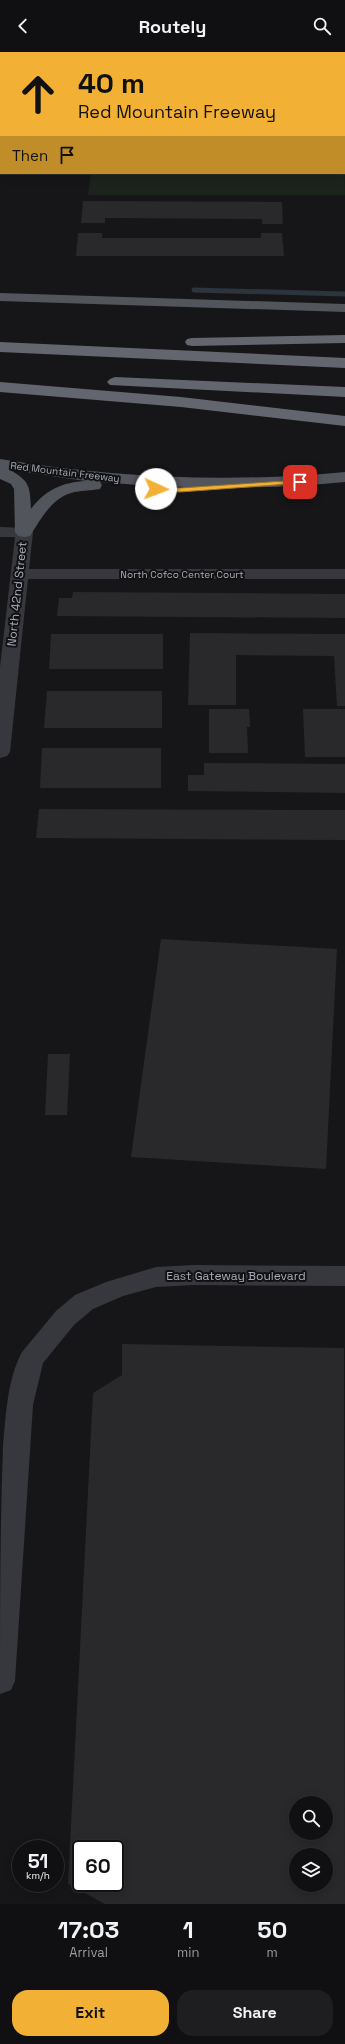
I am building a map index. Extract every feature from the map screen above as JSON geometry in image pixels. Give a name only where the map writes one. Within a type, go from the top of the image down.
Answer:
[{"type":"highway","points":[[0,337],[169,342],[345,339]]},
{"type":"highway","points":[[0,347],[345,363]]},
{"type":"highway","points":[[0,377],[345,392]]},
{"type":"highway","points":[[0,387],[181,402],[345,421]]},
{"type":"main road","points":[[0,297],[345,308]]},
{"type":"main road","name":"Red Mountain Freeway","points":[[0,464],[50,472],[116,478],[266,484],[345,477]]},
{"type":"main road","points":[[0,472],[17,482],[22,489],[24,532]]},
{"type":"main road","points":[[24,532],[46,499],[57,492],[75,487],[93,485],[180,490],[266,484]]},
{"type":"street","points":[[0,532],[24,532]]},
{"type":"street","name":"North 42nd Street","points":[[0,752],[5,663],[20,574],[24,532]]},
{"type":"street","name":"North Cofco Center Court","points":[[20,574],[345,574]]},
{"type":"street","name":"East Gateway Boulevard","points":[[0,1681],[20,1405],[31,1359],[65,1318],[84,1302],[115,1289],[156,1277],[193,1275],[345,1276]]},
{"type":"shaded area","points":[[91,174],[345,174],[345,195],[88,195]]},
{"type":"building","points":[[83,201],[282,202],[283,224],[262,224],[262,219],[105,218],[105,223],[81,223]]},
{"type":"building","points":[[78,233],[102,233],[102,238],[261,238],[261,233],[282,233],[284,256],[76,256]]},
{"type":"building","points":[[73,592],[345,594],[345,618],[57,616],[59,598],[72,598]]},
{"type":"building","points":[[190,633],[345,634],[345,706],[337,706],[334,656],[236,655],[236,705],[188,705]]},
{"type":"building","points":[[51,634],[163,634],[163,669],[49,669]]},
{"type":"building","points":[[47,691],[162,691],[162,728],[44,728]]},
{"type":"building","points":[[209,709],[249,709],[250,727],[247,727],[248,753],[209,753]]},
{"type":"building","points":[[303,709],[345,709],[345,757],[305,757]]},
{"type":"building","points":[[42,748],[161,748],[161,788],[40,788]]},
{"type":"building","points":[[204,763],[345,764],[345,793],[188,791],[188,775],[204,775]]},
{"type":"building","points":[[39,809],[345,810],[345,840],[36,838]]},
{"type":"building","points":[[161,939],[337,949],[326,1169],[131,1157]]},
{"type":"building","points":[[48,1054],[70,1054],[67,1115],[45,1115]]},
{"type":"building","points":[[122,1344],[344,1348],[345,1904],[105,1904],[83,1892],[124,1892],[124,1840],[72,1840],[72,1886],[68,1884],[93,1393],[122,1375]]},
{"type":"waterway","points":[[194,290],[345,294]]},
{"type":"route","points":[[156,489],[180,490],[300,482]]}]
